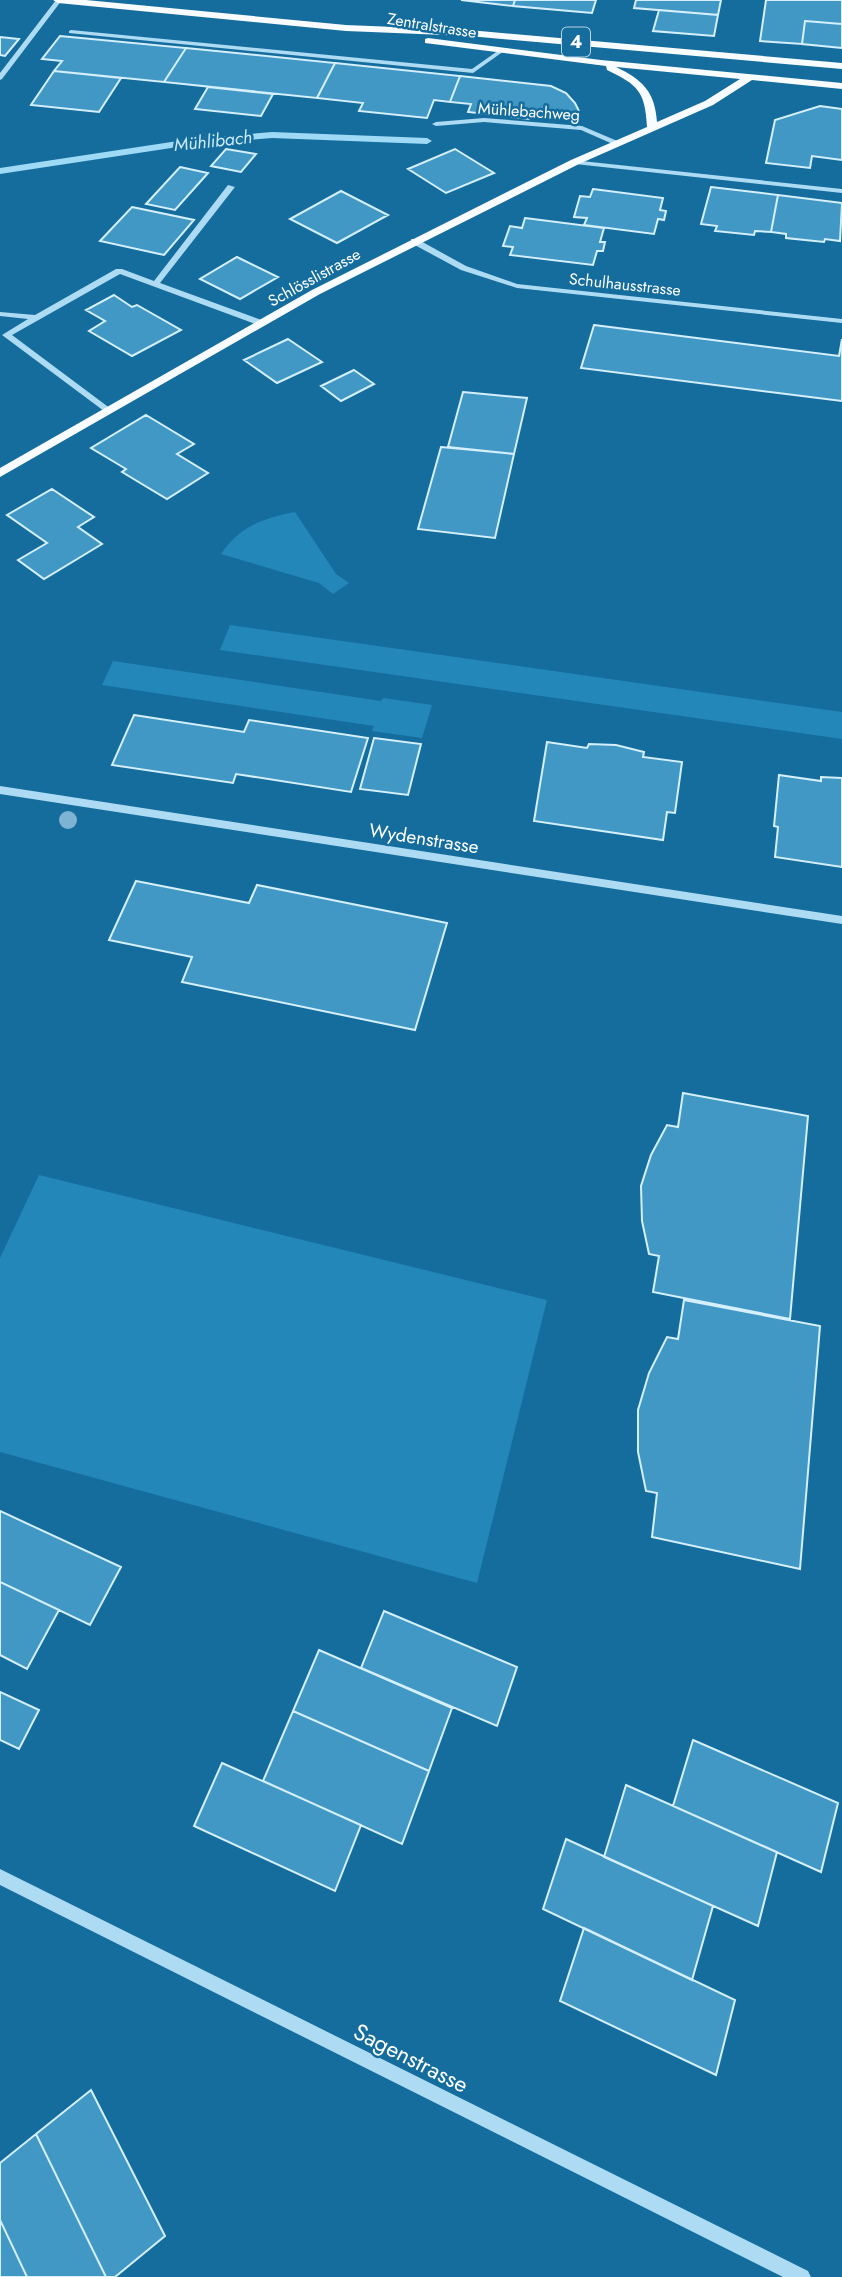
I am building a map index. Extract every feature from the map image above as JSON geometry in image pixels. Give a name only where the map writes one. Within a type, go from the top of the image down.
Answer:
[{"type":"main road","name":"4","points":[[59,0],[346,28]]},
{"type":"main road","name":"Zentralstrasse","points":[[346,28],[601,63],[842,86]]},
{"type":"main road","name":"Zentralstrasse","points":[[346,28],[469,33],[842,66]]},
{"type":"main road","points":[[750,57],[752,76]]},
{"type":"main road","points":[[601,63],[642,84],[647,90],[651,99],[652,127]]},
{"type":"main road","name":"Schlösslistrasse","points":[[0,473],[261,323],[414,241],[575,162],[718,98],[752,76]]},
{"type":"street","points":[[0,78],[59,0]]},
{"type":"street","points":[[71,32],[473,71],[501,51]]},
{"type":"street","name":"Mühlebachweg","points":[[436,124],[484,120],[582,128],[618,143]]},
{"type":"street","points":[[575,162],[842,191]]},
{"type":"street","points":[[155,285],[231,187]]},
{"type":"street","name":"Schulhausstrasse","points":[[414,241],[454,265],[482,277],[517,286],[842,321]]},
{"type":"street","points":[[108,411],[3,335],[119,271],[261,323]]},
{"type":"street","points":[[0,314],[37,318]]},
{"type":"street","name":"Wydenstrasse","points":[[0,790],[842,920]]},
{"type":"street","name":"Sagenstrasse","points":[[0,1877],[802,2277]]},
{"type":"shaded area","points":[[295,512],[336,574],[349,583],[333,594],[319,583],[221,554],[244,530],[272,517]]},
{"type":"shaded area","points":[[230,625],[842,712],[842,739],[220,650]]},
{"type":"shaded area","points":[[113,661],[381,701],[383,698],[432,705],[422,738],[372,731],[374,726],[102,685]]},
{"type":"shaded area","points":[[39,1175],[547,1300],[477,1583],[0,1452],[0,1258]]},
{"type":"building","points":[[461,0],[515,0],[513,6]]},
{"type":"building","points":[[515,0],[596,0],[592,13],[513,6]]},
{"type":"building","points":[[636,0],[721,0],[718,15],[634,8]]},
{"type":"building","points":[[766,0],[842,0],[842,24],[805,21],[802,44],[760,41]]},
{"type":"building","points":[[659,10],[718,15],[714,36],[653,31]]},
{"type":"building","points":[[805,21],[842,24],[842,48],[802,44]]},
{"type":"building","points":[[60,36],[186,48],[164,82],[54,71],[62,61],[42,59]]},
{"type":"building","points":[[0,37],[19,39],[5,56],[0,55]]},
{"type":"building","points":[[186,48],[335,63],[317,98],[164,82]]},
{"type":"building","points":[[335,63],[460,76],[450,102],[434,100],[427,118],[359,111],[363,103],[317,98]]},
{"type":"building","points":[[54,71],[121,78],[99,112],[31,105]]},
{"type":"building","points":[[460,76],[551,86],[566,93],[579,111],[577,117],[531,112],[529,119],[468,112],[471,104],[450,102]]},
{"type":"building","points":[[208,87],[273,94],[261,116],[195,109]]},
{"type":"building","points":[[820,106],[842,109],[842,160],[812,156],[810,168],[766,163],[775,120]]},
{"type":"building","points":[[226,149],[256,154],[241,172],[211,166]]},
{"type":"building","points":[[455,149],[494,173],[446,193],[408,169]]},
{"type":"building","points":[[180,167],[208,173],[175,210],[146,204]]},
{"type":"building","points":[[711,187],[778,195],[771,232],[755,231],[754,235],[715,231],[717,226],[701,224]]},
{"type":"building","points":[[593,189],[663,198],[660,210],[666,211],[664,220],[658,219],[654,234],[584,225],[587,218],[574,217],[580,196],[590,197]]},
{"type":"building","points":[[341,191],[388,215],[337,243],[290,219]]},
{"type":"building","points":[[778,195],[842,203],[840,241],[786,238],[786,234],[771,232]]},
{"type":"building","points":[[132,207],[194,220],[164,255],[100,241]]},
{"type":"building","points":[[525,218],[604,228],[600,242],[605,242],[603,251],[597,251],[593,265],[510,255],[513,247],[503,246],[510,226],[522,228]]},
{"type":"building","points":[[237,257],[278,277],[240,299],[200,279]]},
{"type":"building","points":[[114,295],[132,307],[137,305],[181,330],[132,356],[89,331],[105,321],[86,310]]},
{"type":"building","points":[[594,325],[839,356],[842,339],[842,401],[581,368]]},
{"type":"building","points":[[288,339],[322,362],[277,383],[244,360]]},
{"type":"building","points":[[354,370],[374,384],[341,401],[321,386]]},
{"type":"building","points":[[463,392],[527,398],[514,454],[448,447]]},
{"type":"building","points":[[146,415],[194,444],[177,454],[208,473],[167,499],[122,472],[126,469],[91,448]]},
{"type":"building","points":[[441,447],[514,454],[495,538],[418,529]]},
{"type":"building","points":[[52,489],[94,517],[78,527],[102,544],[44,579],[18,560],[47,543],[7,515]]},
{"type":"building","points":[[134,715],[244,732],[249,720],[368,738],[351,792],[236,774],[233,783],[112,765]]},
{"type":"building","points":[[374,738],[421,744],[408,795],[360,789]]},
{"type":"building","points":[[547,742],[587,748],[589,744],[616,745],[644,752],[643,757],[682,762],[675,813],[667,812],[663,840],[534,821]]},
{"type":"building","points":[[779,775],[821,781],[821,777],[842,778],[842,867],[775,857],[778,827],[774,826]]},
{"type":"building","points":[[136,881],[249,903],[257,885],[447,923],[415,1030],[182,982],[192,957],[109,940]]},
{"type":"building","points":[[683,1093],[808,1116],[790,1319],[653,1292],[659,1256],[649,1254],[642,1221],[641,1186],[651,1155],[667,1125],[678,1127]]},
{"type":"building","points":[[684,1300],[820,1326],[800,1569],[652,1537],[657,1493],[646,1491],[638,1452],[638,1410],[649,1373],[667,1337],[678,1339]]},
{"type":"building","points":[[0,1511],[121,1567],[90,1625],[0,1582]]},
{"type":"building","points":[[0,1582],[59,1610],[27,1669],[0,1655]]},
{"type":"building","points":[[384,1611],[517,1667],[497,1726],[361,1668]]},
{"type":"building","points":[[319,1650],[452,1708],[429,1771],[293,1711]]},
{"type":"building","points":[[0,1692],[39,1710],[19,1749],[0,1740]]},
{"type":"building","points":[[293,1711],[429,1771],[402,1844],[263,1781]]},
{"type":"building","points":[[693,1740],[838,1803],[821,1872],[673,1806]]},
{"type":"building","points":[[222,1763],[361,1825],[335,1891],[194,1826]]},
{"type":"building","points":[[626,1785],[777,1852],[758,1926],[604,1857]]},
{"type":"building","points":[[566,1839],[713,1906],[692,1980],[543,1909]]},
{"type":"building","points":[[584,1928],[735,2000],[716,2075],[560,2001]]},
{"type":"building","points":[[91,2090],[165,2236],[115,2277],[106,2277],[36,2134]]},
{"type":"building","points":[[36,2134],[106,2277],[27,2277],[0,2220],[0,2163]]},
{"type":"building","points":[[0,2220],[27,2277],[0,2277]]},
{"type":"waterway","name":"Mühlibach","points":[[0,171],[191,142],[272,135],[427,141]]}]
